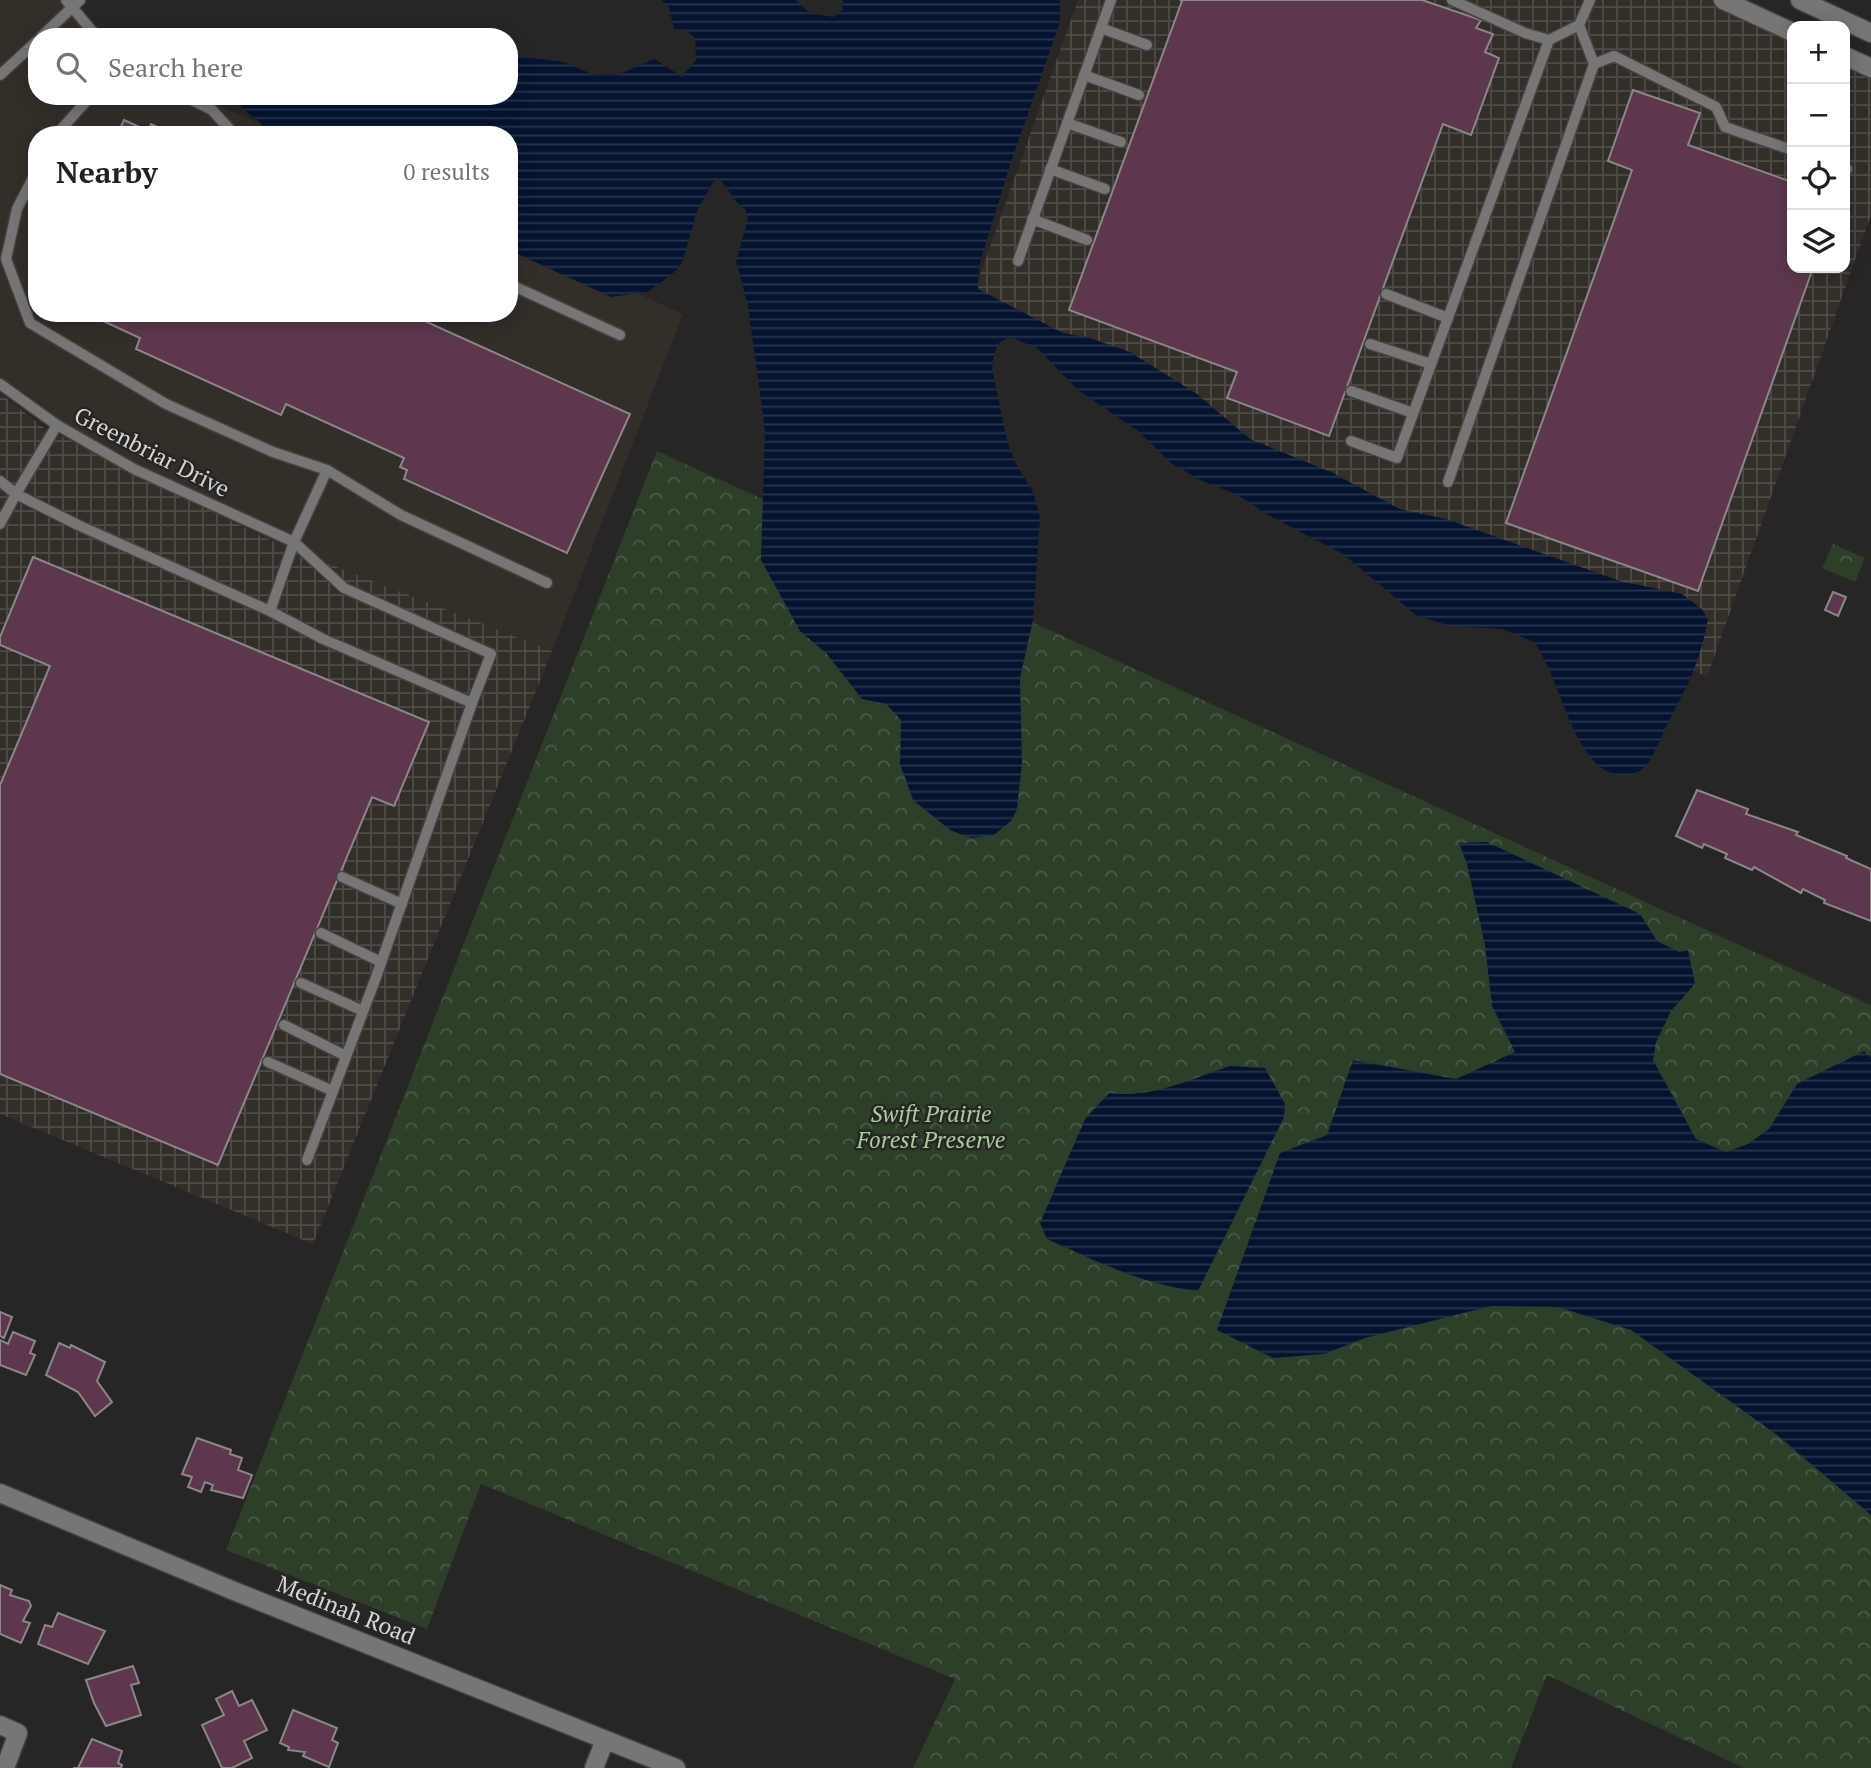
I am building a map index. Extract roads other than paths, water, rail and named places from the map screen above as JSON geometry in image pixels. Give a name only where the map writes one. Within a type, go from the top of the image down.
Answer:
[{"type":"street","points":[[1723,0],[1787,30]]},
{"type":"street","points":[[1800,0],[1871,33]]},
{"type":"street","points":[[1850,58],[1871,68]]},
{"type":"street","name":"Medinah Road","points":[[0,1493],[234,1591],[676,1768]]},
{"type":"street","points":[[0,1725],[18,1733],[5,1768]]},
{"type":"street","points":[[594,1768],[605,1740]]},
{"type":"lane","points":[[1018,261],[1111,0]]},
{"type":"lane","points":[[1452,0],[1525,33],[1549,40],[1579,25],[1590,0]]},
{"type":"lane","points":[[49,28],[73,2],[91,28]]},
{"type":"lane","points":[[1448,482],[1594,64],[1579,25]]},
{"type":"lane","points":[[1101,28],[1147,45]]},
{"type":"lane","points":[[1351,441],[1397,458],[1549,40]]},
{"type":"lane","points":[[0,75],[28,49]]},
{"type":"lane","points":[[1594,64],[1614,56],[1716,107],[1725,127],[1787,148]]},
{"type":"lane","points":[[1084,75],[1139,95]]},
{"type":"lane","points":[[64,126],[83,105]]},
{"type":"lane","points":[[202,105],[212,110],[227,126]]},
{"type":"lane","points":[[1067,123],[1121,142]]},
{"type":"lane","points":[[1050,169],[1105,189]]},
{"type":"lane","points":[[28,188],[17,209],[6,259],[28,318]]},
{"type":"lane","points":[[1032,219],[1087,240]]},
{"type":"lane","points":[[518,288],[620,335]]},
{"type":"lane","points":[[1386,294],[1448,318]]},
{"type":"lane","points":[[30,322],[166,404],[273,452],[327,470],[401,515],[547,583]]},
{"type":"lane","points":[[1370,344],[1431,364]]},
{"type":"lane","name":"Greenbriar Drive","points":[[0,384],[57,425],[134,469],[294,542],[344,588],[492,654],[472,703]]},
{"type":"lane","points":[[1351,391],[1413,413]]},
{"type":"lane","points":[[0,524],[57,425]]},
{"type":"lane","points":[[270,611],[294,542],[327,470]]},
{"type":"lane","points":[[0,481],[16,494],[112,541],[270,611],[323,639],[472,703],[402,904],[307,1160]]},
{"type":"lane","points":[[342,877],[402,904]]},
{"type":"lane","points":[[321,933],[381,962]]},
{"type":"lane","points":[[301,983],[363,1012]]},
{"type":"lane","points":[[284,1025],[346,1056]]},
{"type":"lane","points":[[268,1062],[333,1091]]},
{"type":"water","points":[[662,0],[795,0],[810,13],[833,17],[842,10],[843,0],[1060,0],[1060,22],[1009,168],[979,266],[978,289],[1063,333],[1087,337],[1130,352],[1197,394],[1250,439],[1331,472],[1400,509],[1446,519],[1620,581],[1682,594],[1702,609],[1708,619],[1701,648],[1682,697],[1646,765],[1640,771],[1622,775],[1606,771],[1597,764],[1575,733],[1550,671],[1534,642],[1502,629],[1452,626],[1417,616],[1343,554],[1266,514],[1236,494],[1202,481],[1171,463],[1138,431],[1078,390],[1037,348],[1010,337],[999,343],[992,368],[1007,440],[1015,462],[1033,492],[1040,518],[1033,620],[1020,678],[1022,763],[1017,809],[1012,820],[994,835],[971,838],[950,830],[913,800],[900,764],[901,720],[886,704],[862,699],[827,654],[800,631],[761,560],[765,430],[748,306],[736,261],[748,219],[745,209],[720,181],[716,177],[697,211],[683,260],[677,270],[648,292],[611,297],[518,254],[518,126],[264,126],[240,105],[518,105],[518,56],[564,62],[594,75],[617,75],[655,59],[682,77],[696,60],[695,38],[686,30],[674,29],[669,7]]},
{"type":"water","points":[[1487,842],[1640,914],[1657,941],[1679,952],[1688,950],[1695,984],[1671,1011],[1656,1042],[1653,1060],[1696,1139],[1726,1152],[1748,1144],[1769,1129],[1797,1084],[1864,1051],[1871,1057],[1871,1515],[1777,1435],[1631,1330],[1558,1307],[1491,1306],[1365,1338],[1324,1354],[1273,1358],[1217,1330],[1280,1153],[1327,1135],[1353,1060],[1456,1079],[1515,1052],[1492,1006],[1485,945],[1467,864],[1459,843]]},
{"type":"water","points":[[1230,1066],[1265,1068],[1285,1104],[1284,1117],[1198,1291],[1139,1278],[1047,1239],[1040,1223],[1085,1119],[1109,1093],[1155,1091]]},
{"type":"park label","name":"Swift Prairie Forest Preserve","points":[[931,1127]]}]
